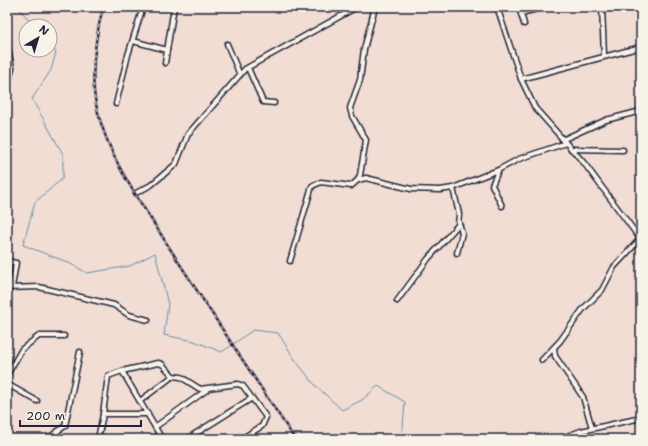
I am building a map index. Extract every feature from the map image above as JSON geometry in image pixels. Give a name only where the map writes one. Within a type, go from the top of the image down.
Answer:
[{"type":"street","points":[[116,104],[143,7]]},
{"type":"street","points":[[165,63],[174,7]]},
{"type":"street","points":[[136,193],[146,188],[176,164],[188,134],[240,75],[248,68],[357,7]]},
{"type":"street","points":[[358,180],[361,172],[366,140],[352,116],[350,108],[360,80],[364,49],[375,7]]},
{"type":"street","points":[[497,7],[521,79],[535,108],[584,163],[641,239],[614,267],[602,290],[583,309],[554,348],[542,360]]},
{"type":"street","points":[[519,7],[524,24]]},
{"type":"street","points":[[602,7],[604,55]]},
{"type":"street","points":[[521,13],[537,9]]},
{"type":"street","points":[[133,41],[167,50]]},
{"type":"street","points":[[7,43],[12,68],[7,90]]},
{"type":"street","points":[[227,44],[240,75]]},
{"type":"street","points":[[521,79],[641,46]]},
{"type":"street","points":[[248,68],[263,102],[274,102]]},
{"type":"street","points":[[290,261],[312,186],[321,182],[351,186],[358,180],[366,178],[411,189],[440,190],[453,188],[498,170],[519,159],[564,142],[606,120],[641,111]]},
{"type":"street","points":[[571,149],[623,150]]},
{"type":"street","points":[[498,170],[492,185],[502,206]]},
{"type":"street","points":[[361,172],[366,178]]},
{"type":"street","points":[[453,188],[459,214],[459,223],[462,226],[462,233],[457,253]]},
{"type":"street","points":[[397,301],[428,259],[459,223]]},
{"type":"street","points":[[7,262],[16,263],[9,287],[39,287],[114,305],[129,315],[148,320]]},
{"type":"street","points":[[7,375],[22,349],[39,336],[64,336]]},
{"type":"street","points":[[554,348],[555,356],[583,397],[592,428]]},
{"type":"street","points":[[47,439],[65,426],[80,352]]},
{"type":"street","points":[[98,439],[108,376],[122,371],[158,363],[162,364],[173,376],[181,377],[200,388],[208,389],[238,384],[243,386],[266,417],[265,422],[241,439]]},
{"type":"street","points":[[122,371],[162,439]]},
{"type":"street","points":[[140,401],[173,376]]},
{"type":"street","points":[[7,384],[37,401]]},
{"type":"street","points":[[155,427],[208,389]]},
{"type":"street","points":[[187,439],[252,398]]},
{"type":"street","points":[[103,414],[148,414]]},
{"type":"street","points":[[559,439],[592,428],[641,418]]},
{"type":"waterway","points":[[18,7],[27,18]]},
{"type":"waterway","points":[[54,58],[51,70],[32,99],[63,154],[63,178],[35,202],[23,245],[67,262],[87,273],[130,266],[155,253],[168,304],[164,335],[194,341],[222,352],[253,330],[278,333],[296,361],[314,384],[342,410],[362,400],[378,386],[405,402],[402,439]]},
{"type":"railway","points":[[103,7],[95,45],[93,84],[97,109],[109,146],[126,180],[295,439]]}]
